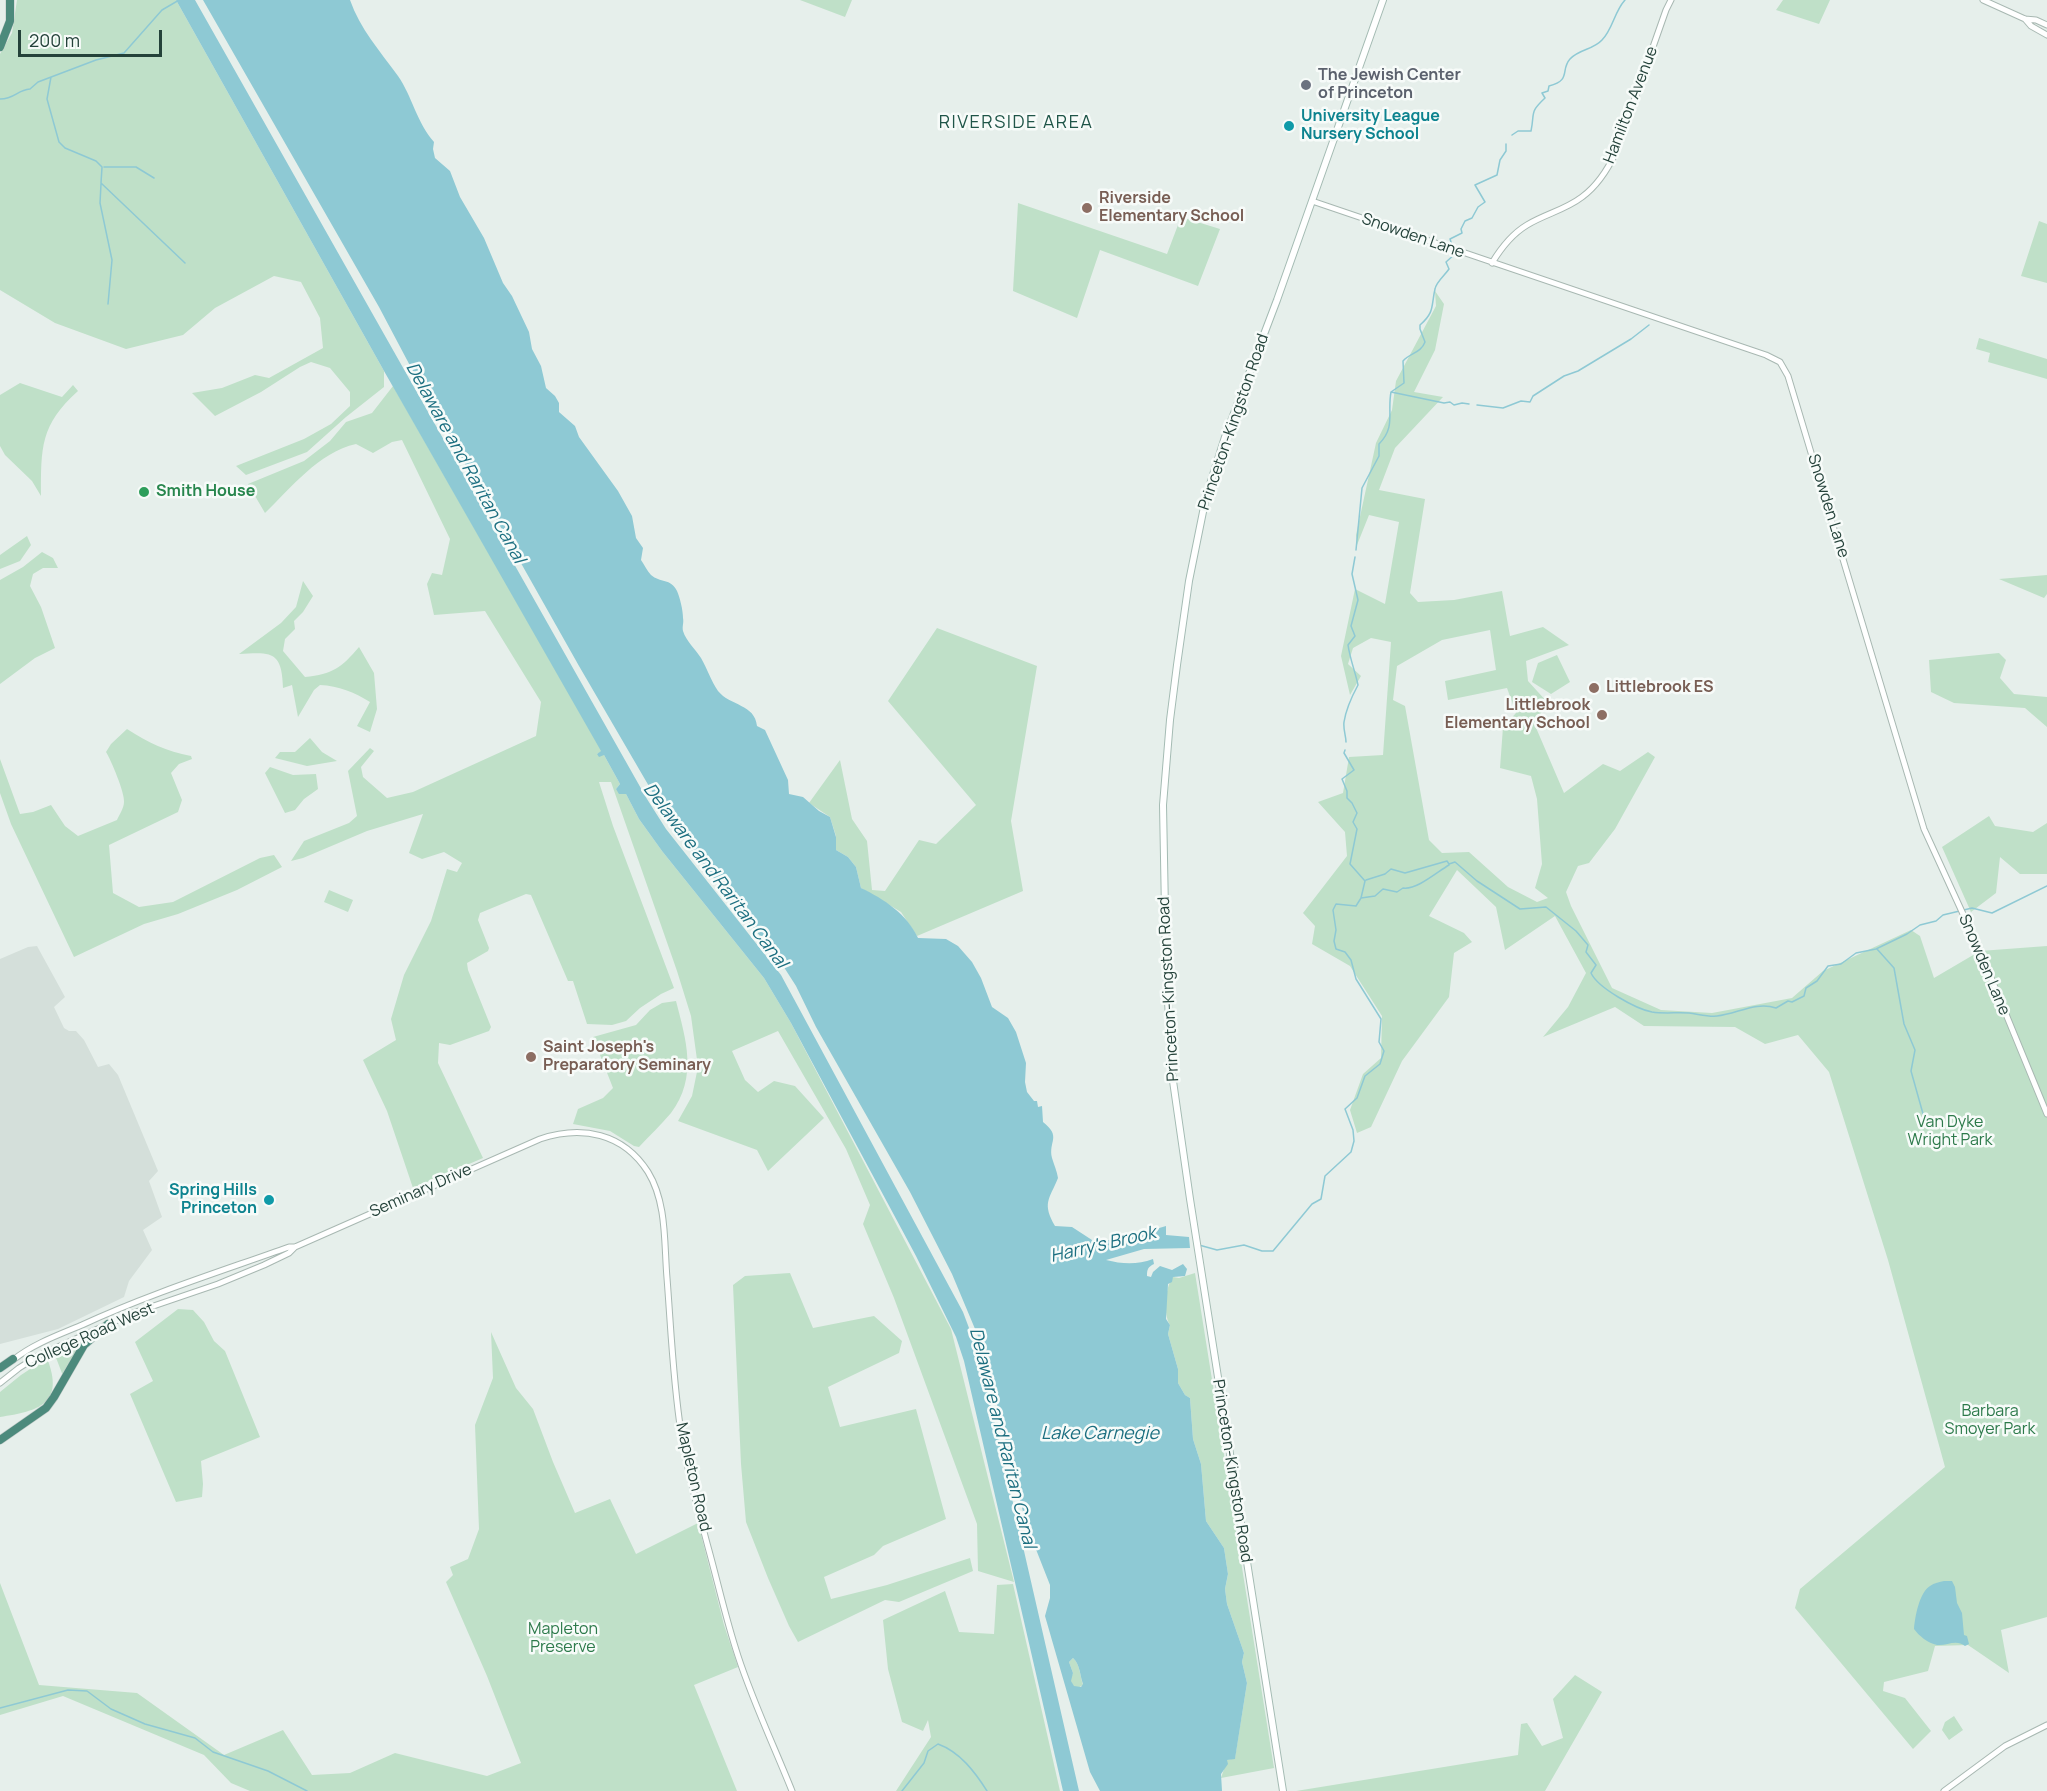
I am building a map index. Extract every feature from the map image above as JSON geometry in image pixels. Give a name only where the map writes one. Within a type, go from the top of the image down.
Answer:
[{"type":"highway","points":[[0,47],[10,21],[10,0]]},
{"type":"highway","points":[[0,1440],[46,1408],[84,1344],[108,1324]]},
{"type":"highway","points":[[0,1368],[13,1359]]},
{"type":"main road","name":"Princeton-Kingston Road","points":[[1283,1791],[1176,1103],[1169,1030],[1163,883],[1163,804],[1170,720],[1189,582],[1206,497],[1383,0]]},
{"type":"street","name":"Hamilton Avenue","points":[[1492,263],[1514,234],[1583,196],[1605,172],[1616,152],[1671,0]]},
{"type":"street","points":[[1983,0],[2025,19],[2036,20],[2047,25]]},
{"type":"street","points":[[2025,19],[2031,26],[2047,35]]},
{"type":"street","name":"Snowden Lane","points":[[1311,201],[1766,355],[1783,365],[1810,446],[1924,829],[1980,952],[2047,1114]]},
{"type":"street","name":"Seminary Drive","points":[[204,1276],[289,1247],[295,1247],[492,1159],[556,1134],[567,1132],[601,1136],[621,1145],[636,1157]]},
{"type":"street","name":"Mapleton Road","points":[[636,1157],[654,1183],[660,1203],[676,1393],[681,1432],[696,1497],[738,1655],[792,1791]]},
{"type":"street","name":"College Road West","points":[[0,1383],[38,1356],[134,1313],[218,1284],[290,1253],[295,1247]]},
{"type":"street","name":"College Road West","points":[[0,1373],[13,1359],[28,1349],[93,1320],[204,1276]]},
{"type":"street","points":[[1944,1791],[1997,1751],[2047,1725]]},
{"type":"shaded area","points":[[37,946],[65,997],[54,1007],[64,1028],[76,1031],[84,1040],[98,1067],[109,1064],[118,1075],[158,1171],[149,1181],[162,1217],[143,1230],[152,1250],[129,1281],[124,1297],[58,1329],[0,1344],[0,959],[28,947]]},
{"type":"green space","points":[[17,0],[176,0],[384,371],[384,387],[307,452],[246,475],[236,466],[304,439],[331,424],[350,406],[350,392],[330,368],[311,362],[215,416],[192,393],[222,388],[255,375],[269,378],[323,348],[320,318],[301,282],[274,276],[215,308],[183,335],[126,349],[55,323],[0,290],[0,54],[12,33]]},
{"type":"green space","points":[[800,0],[852,0],[845,17]]},
{"type":"green space","points":[[1783,0],[1830,0],[1819,24],[1776,10]]},
{"type":"green space","points":[[1018,203],[1167,254],[1181,217],[1220,229],[1198,286],[1100,250],[1077,318],[1013,291]]},
{"type":"green space","points":[[2039,221],[2047,224],[2047,283],[2021,276]]},
{"type":"green space","points":[[1435,291],[1444,304],[1435,350],[1414,392],[1443,397],[1395,448],[1379,490],[1425,499],[1410,593],[1418,602],[1454,600],[1502,591],[1510,636],[1543,627],[1569,645],[1526,661],[1528,681],[1548,703],[1534,723],[1564,793],[1603,764],[1620,771],[1648,752],[1655,757],[1615,829],[1589,863],[1578,866],[1566,892],[1612,988],[1661,1010],[1712,1013],[1792,998],[1823,971],[1911,930],[1920,936],[1934,978],[1980,951],[2047,946],[2047,1617],[2001,1630],[2009,1673],[1968,1645],[1935,1646],[1928,1671],[1884,1682],[1883,1691],[1905,1698],[1931,1731],[1913,1749],[1795,1608],[1800,1589],[1945,1467],[1888,1260],[1829,1072],[1798,1035],[1765,1044],[1735,1027],[1644,1026],[1615,1007],[1543,1037],[1568,1007],[1586,973],[1555,916],[1505,950],[1496,907],[1457,870],[1429,916],[1464,933],[1472,942],[1454,953],[1449,997],[1402,1061],[1371,1127],[1357,1133],[1350,1110],[1363,1074],[1381,1058],[1382,1016],[1350,966],[1312,944],[1315,926],[1303,913],[1347,856],[1345,832],[1318,802],[1343,793],[1349,757],[1383,755],[1391,642],[1371,638],[1353,648],[1348,664],[1361,676],[1350,695],[1341,656],[1355,589],[1385,604],[1399,522],[1369,515],[1357,545],[1356,535],[1376,443],[1392,410],[1396,381],[1436,306]],"holes":[[[1490,630],[1496,670],[1445,681],[1448,700],[1507,688],[1516,713],[1503,727],[1500,768],[1531,776],[1537,799],[1542,864],[1535,888],[1548,898],[1537,902],[1508,887],[1469,852],[1442,853],[1429,840],[1405,706],[1393,700],[1397,666],[1442,640]]]},
{"type":"green space","points":[[1979,338],[2047,359],[2047,379],[1988,362],[1990,353],[1976,349]]},
{"type":"green space","points":[[20,383],[62,397],[73,385],[78,391],[56,415],[45,438],[41,464],[41,496],[32,481],[5,455],[0,446],[0,395]]},
{"type":"green space","points":[[393,386],[602,751],[597,754],[604,755],[620,784],[616,789],[626,794],[639,819],[662,851],[764,978],[791,1023],[951,1329],[1014,1582],[978,1571],[977,1524],[894,1298],[863,1224],[870,1205],[846,1149],[778,1031],[732,1051],[745,1080],[758,1092],[774,1081],[795,1086],[824,1118],[768,1171],[757,1150],[678,1121],[692,1096],[698,1067],[691,1016],[611,782],[599,782],[613,826],[674,988],[640,1008],[626,1021],[612,1025],[587,1024],[573,981],[568,981],[531,895],[526,894],[480,913],[478,920],[489,948],[488,951],[467,963],[491,1027],[489,1031],[450,1045],[439,1043],[438,1063],[483,1158],[413,1188],[387,1111],[363,1060],[396,1040],[391,1019],[404,975],[431,921],[447,869],[457,872],[462,863],[444,852],[422,859],[409,853],[423,814],[367,831],[291,861],[304,841],[349,823],[357,816],[348,771],[370,748],[374,751],[361,767],[363,777],[387,798],[413,792],[536,736],[541,702],[485,611],[434,615],[427,584],[432,573],[442,575],[450,539],[402,440],[392,442],[373,453],[356,444],[343,448],[306,472],[265,513],[248,484],[304,461],[330,441],[346,422],[372,413]]},
{"type":"green space","points":[[27,536],[31,545],[20,561],[0,569],[0,555]]},
{"type":"green space","points":[[42,552],[53,558],[58,568],[43,568],[33,574],[30,586],[41,607],[55,648],[35,658],[0,684],[0,580],[23,567]]},
{"type":"green space","points":[[2047,575],[2047,594],[2044,598],[1999,579]]},
{"type":"green space","points":[[303,581],[313,596],[294,621],[295,629],[285,639],[283,651],[305,677],[336,669],[359,647],[374,673],[377,709],[370,732],[357,726],[370,702],[364,698],[340,688],[320,685],[314,690],[298,717],[292,685],[283,688],[277,660],[267,654],[239,654],[281,623],[296,607]]},
{"type":"green space","points":[[937,628],[1037,666],[1011,821],[1023,891],[917,936],[901,912],[861,888],[856,867],[848,857],[836,850],[836,836],[830,817],[809,803],[840,760],[852,819],[867,841],[872,890],[885,891],[919,840],[936,844],[976,805],[888,701]]},
{"type":"green space","points":[[1999,653],[2006,660],[2000,678],[2014,694],[2047,697],[2047,727],[2025,708],[1954,703],[1931,692],[1929,660]]},
{"type":"green space","points":[[1557,655],[1570,682],[1551,694],[1532,682],[1538,663]]},
{"type":"green space","points":[[127,729],[158,746],[191,756],[192,759],[179,764],[171,773],[182,800],[178,812],[109,845],[113,893],[139,907],[173,902],[260,858],[274,855],[282,867],[237,890],[178,914],[144,924],[74,957],[11,824],[0,793],[0,759],[20,814],[51,805],[65,826],[78,836],[117,820],[123,807],[122,792],[106,752]]},
{"type":"green space","points":[[310,738],[322,752],[337,761],[307,766],[275,758],[280,752],[295,752]]},
{"type":"green space","points":[[270,767],[293,775],[316,774],[318,789],[304,799],[295,810],[285,813],[265,773]]},
{"type":"green space","points":[[1989,816],[1995,826],[2033,832],[2047,823],[2047,874],[2020,874],[2000,857],[1996,893],[1971,912],[1942,847]]},
{"type":"green space","points":[[329,890],[353,900],[348,912],[324,902]]},
{"type":"green space","points":[[676,1001],[686,1044],[687,1072],[685,1086],[671,1113],[639,1147],[610,1131],[573,1124],[578,1109],[603,1098],[613,1088],[593,1037],[636,1025],[650,1010],[662,1003]]},
{"type":"green space","points":[[790,1273],[813,1328],[874,1316],[902,1341],[899,1353],[828,1387],[840,1427],[916,1409],[946,1519],[883,1546],[874,1555],[824,1577],[831,1599],[887,1585],[970,1558],[973,1571],[899,1602],[885,1600],[798,1642],[768,1578],[746,1522],[741,1464],[733,1285],[745,1276]]},
{"type":"green space","points":[[1195,1273],[1274,1768],[1221,1778],[1227,1760],[1235,1758],[1247,1683],[1242,1662],[1244,1653],[1227,1604],[1225,1589],[1228,1574],[1224,1548],[1206,1521],[1201,1464],[1193,1439],[1190,1398],[1185,1395],[1178,1383],[1178,1369],[1168,1334],[1170,1325],[1166,1308],[1170,1281],[1173,1277],[1179,1278]]},
{"type":"green space","points":[[178,1309],[193,1310],[204,1322],[214,1341],[225,1351],[260,1437],[201,1461],[202,1497],[176,1502],[130,1394],[153,1381],[135,1342]]},
{"type":"green space","name":"Mapleton Preserve","points":[[491,1332],[516,1388],[533,1409],[575,1513],[610,1499],[636,1554],[698,1523],[724,1625],[738,1667],[694,1685],[737,1791],[250,1791],[231,1783],[204,1755],[63,1696],[0,1715],[0,1583],[39,1685],[137,1693],[224,1755],[283,1730],[312,1775],[350,1773],[395,1753],[487,1776],[521,1763],[487,1676],[446,1582],[453,1575],[450,1567],[468,1559],[479,1529],[475,1425],[493,1378]]},
{"type":"green space","points":[[83,1344],[63,1376],[55,1355]]},
{"type":"green space","points":[[47,1358],[53,1386],[45,1403],[26,1412],[0,1417],[0,1392]]},
{"type":"green space","points":[[1013,1584],[1060,1791],[896,1791],[931,1737],[928,1720],[923,1731],[902,1722],[888,1669],[883,1620],[945,1591],[959,1632],[994,1634],[997,1585]]},
{"type":"green space","points":[[1073,1658],[1083,1685],[1078,1688],[1073,1686],[1070,1679],[1073,1673],[1069,1662]]},
{"type":"green space","points":[[1575,1675],[1602,1692],[1545,1791],[1296,1791],[1518,1755],[1521,1724],[1527,1723],[1542,1746],[1563,1738],[1553,1699]]},
{"type":"green space","points":[[1954,1716],[1963,1730],[1949,1740],[1942,1730],[1945,1722]]},
{"type":"water","points":[[176,0],[195,0],[647,799],[666,829],[781,975],[963,1312],[983,1372],[1079,1791],[1063,1791],[964,1361],[956,1337],[916,1256],[791,1023],[764,978],[662,851],[639,819],[626,794],[619,794],[616,789],[620,784],[604,755],[599,757],[597,754],[601,751]]},
{"type":"water","name":"Lake Carnegie","points":[[203,0],[350,0],[365,30],[403,84],[423,126],[434,142],[435,158],[450,171],[460,197],[484,238],[503,283],[512,296],[529,332],[532,349],[541,366],[546,388],[559,403],[559,412],[575,426],[579,437],[618,491],[632,516],[636,538],[643,548],[641,560],[648,572],[675,587],[682,608],[684,635],[701,658],[718,691],[752,713],[757,726],[765,730],[788,780],[789,794],[803,797],[830,817],[836,837],[836,850],[848,857],[856,867],[861,888],[894,908],[908,922],[918,938],[946,939],[958,946],[972,962],[981,978],[992,1007],[1008,1018],[1016,1032],[1026,1063],[1027,1092],[1034,1101],[1037,1101],[1038,1107],[1042,1106],[1043,1122],[1049,1127],[1053,1136],[1051,1152],[1058,1178],[1048,1207],[1055,1226],[1072,1227],[1092,1240],[1104,1241],[1166,1226],[1166,1235],[1189,1237],[1190,1248],[1144,1249],[1106,1260],[1130,1263],[1153,1259],[1154,1264],[1147,1272],[1147,1276],[1151,1277],[1160,1266],[1172,1270],[1183,1264],[1187,1269],[1185,1276],[1173,1277],[1172,1282],[1168,1284],[1166,1319],[1170,1325],[1168,1334],[1178,1369],[1178,1383],[1185,1395],[1190,1398],[1193,1439],[1201,1464],[1206,1521],[1224,1548],[1228,1574],[1225,1589],[1227,1604],[1244,1653],[1242,1662],[1247,1683],[1235,1759],[1227,1760],[1228,1764],[1221,1774],[1222,1791],[1100,1791],[1090,1772],[1045,1616],[1050,1598],[1050,1585],[1026,1524],[983,1348],[952,1274],[910,1192],[816,1027],[796,986],[780,961],[683,840],[664,812],[579,666],[379,307]],"holes":[[[1073,1658],[1083,1684],[1081,1687],[1074,1686],[1071,1681],[1073,1673],[1069,1662]]]},
{"type":"water","points":[[1944,1581],[1952,1581],[1955,1587],[1957,1603],[1962,1613],[1964,1635],[1967,1636],[1969,1644],[1965,1646],[1958,1643],[1934,1644],[1924,1639],[1914,1629],[1920,1600],[1926,1589]]},
{"type":"waterway","points":[[0,99],[9,98],[30,89],[38,82],[96,60],[124,53],[162,10],[179,0]]},
{"type":"waterway","points":[[1512,135],[1518,131],[1531,131],[1535,110],[1545,98],[1542,93],[1548,91],[1549,86],[1561,81],[1570,59],[1602,40],[1625,0]]},
{"type":"waterway","points":[[51,77],[47,99],[59,142],[65,148],[96,161],[102,167],[101,183],[185,263]]},
{"type":"waterway","points":[[1453,248],[1450,239],[1462,233],[1461,229],[1465,221],[1472,218],[1478,207],[1485,202],[1475,185],[1497,175],[1500,160],[1506,151],[1506,144]]},
{"type":"waterway","points":[[104,167],[136,167],[154,178]]},
{"type":"waterway","points":[[101,184],[100,203],[112,260],[108,304]]},
{"type":"waterway","name":"Harry's Brook","points":[[1356,550],[1362,488],[1379,456],[1379,444],[1389,426],[1391,392],[1404,383],[1403,361],[1421,348],[1425,342],[1420,325],[1432,308],[1436,286],[1449,269],[1446,262],[1455,254],[1454,252]]},
{"type":"waterway","points":[[1477,405],[1503,408],[1521,401],[1530,402],[1533,396],[1631,339],[1649,325]]},
{"type":"waterway","points":[[1391,392],[1444,403],[1450,402],[1454,405],[1469,404]]},
{"type":"waterway","name":"Harry's Brook","points":[[1346,742],[1345,717],[1358,685],[1348,645],[1355,636],[1351,626],[1358,600],[1352,574],[1355,557]]},
{"type":"waterway","name":"Harry's Brook","points":[[1199,1245],[1217,1250],[1244,1245],[1262,1251],[1273,1251],[1312,1204],[1321,1199],[1325,1176],[1351,1152],[1354,1141],[1353,1130],[1345,1109],[1357,1098],[1365,1076],[1380,1064],[1384,1051],[1379,1042],[1381,1019],[1356,979],[1351,960],[1345,952],[1336,949],[1334,941],[1336,930],[1333,910],[1336,904],[1356,906],[1361,898],[1365,881],[1350,864],[1357,829],[1353,822],[1357,813],[1347,798],[1342,779],[1354,770],[1344,753],[1345,750]]},
{"type":"waterway","points":[[1366,880],[1385,874],[1391,869],[1405,873],[1447,861],[1449,864],[1455,862],[1477,881],[1520,909],[1546,907],[1576,931],[1588,945],[1586,952],[1596,965],[1591,973],[1601,985],[1618,997],[1652,1012],[1707,1016],[1724,1015],[1761,1006],[1776,1008],[1788,1001],[1792,1002],[1804,996],[1806,988],[1817,981],[1828,966],[1841,964],[1856,953],[1876,949],[1920,925],[1936,921],[1943,915],[1972,908],[1992,913],[2047,886]]},
{"type":"waterway","points":[[1361,898],[1375,896],[1383,889],[1397,892],[1403,888],[1409,888],[1427,880],[1449,865]]},
{"type":"waterway","points":[[1877,949],[1894,968],[1904,1024],[1915,1050],[1911,1071],[1927,1128]]},
{"type":"waterway","points":[[0,1708],[68,1690],[87,1691],[111,1709],[145,1724],[195,1738],[213,1752],[268,1771],[307,1791]]},
{"type":"waterway","points":[[902,1791],[924,1763],[928,1751],[938,1744],[960,1757],[987,1791]]},
{"type":"place","name":"The Jewish Center of Princeton","points":[[1306,85]]},
{"type":"place","name":"University League Nursery School","points":[[1289,126]]},
{"type":"place","name":"Riverside Elementary School","points":[[1087,208]]},
{"type":"place","name":"Smith House","points":[[144,492]]},
{"type":"place","name":"Littlebrook ES","points":[[1594,688]]},
{"type":"place","name":"Littlebrook Elementary School","points":[[1602,715]]},
{"type":"place","name":"Saint Joseph's Preparatory Seminary","points":[[531,1057]]},
{"type":"place","name":"Spring Hills Princeton","points":[[269,1200]]},
{"type":"district","name":"RIVERSIDE AREA","points":[[1016,123]]},
{"type":"water label","name":"Delaware and Raritan Canal","points":[[465,463]]},
{"type":"water label","name":"Delaware and Raritan Canal","points":[[715,876]]},
{"type":"water label","name":"Delaware and Raritan Canal","points":[[1002,1438]]},
{"type":"park label","name":"Van Dyke Wright Park","points":[[1950,1132]]},
{"type":"park label","name":"Barbara Smoyer Park","points":[[1990,1421]]}]
